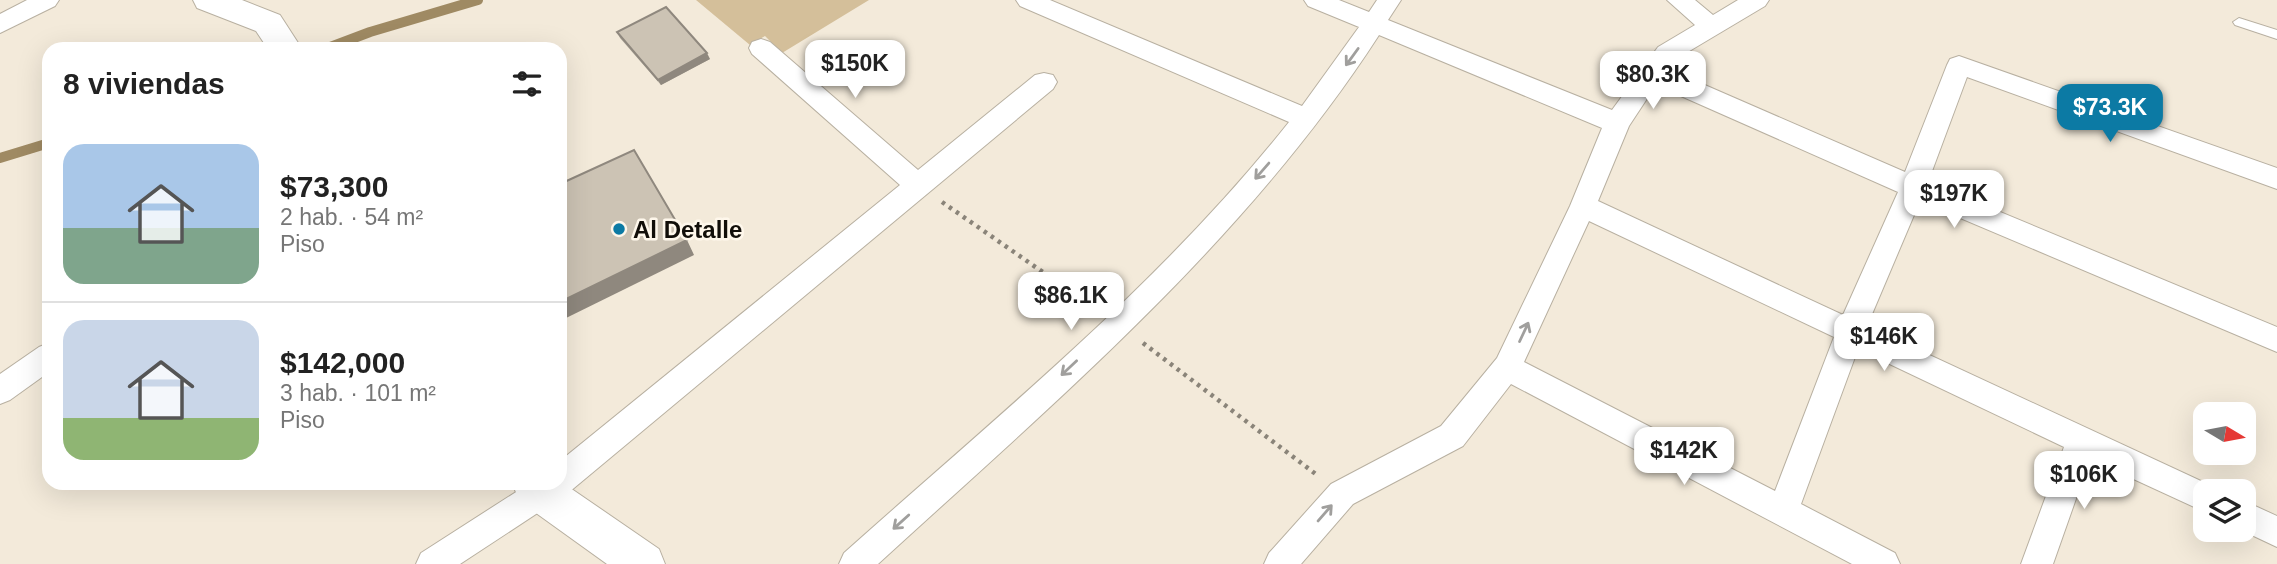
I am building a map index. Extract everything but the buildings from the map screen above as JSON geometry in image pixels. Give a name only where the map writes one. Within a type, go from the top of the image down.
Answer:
[{"type":"street","points":[[0,24],[47,0]]},
{"type":"street","points":[[209,0],[268,23],[280,42]]},
{"type":"street","points":[[1028,0],[1307,119]]},
{"type":"street","points":[[1316,0],[1617,123]]},
{"type":"street","points":[[855,564],[1117,324],[1217,224],[1307,119],[1376,23],[1389,0]]},
{"type":"street","points":[[1679,0],[1713,27]]},
{"type":"street","points":[[1280,564],[1342,494],[1452,436],[1507,367],[1583,206],[1617,123],[1651,72],[1667,53],[1758,0]]},
{"type":"street","points":[[761,48],[918,186]]},
{"type":"street","points":[[1783,510],[1851,330],[1913,187],[1959,65],[2277,179]]},
{"type":"street","points":[[1651,72],[1913,187],[2277,340]]},
{"type":"street","points":[[567,470],[1044,82]]},
{"type":"street","points":[[1583,206],[2193,492]]},
{"type":"street","points":[[0,391],[42,361]]},
{"type":"street","points":[[1507,367],[1884,564]]},
{"type":"street","points":[[2037,564],[2082,439]]},
{"type":"street","points":[[432,564],[541,490]]},
{"type":"street","points":[[554,490],[643,564]]},
{"type":"street","points":[[2256,522],[2277,532]]},
{"type":"lane","points":[[2238,22],[2277,35]]},
{"type":"shaded area","points":[[696,0],[869,0],[782,53],[765,36],[750,45]]},
{"type":"waterway","points":[[344,42],[478,0]]},
{"type":"waterway","points":[[0,158],[42,145]]},
{"type":"place","name":"Al Detalle","points":[[619,229]]}]
